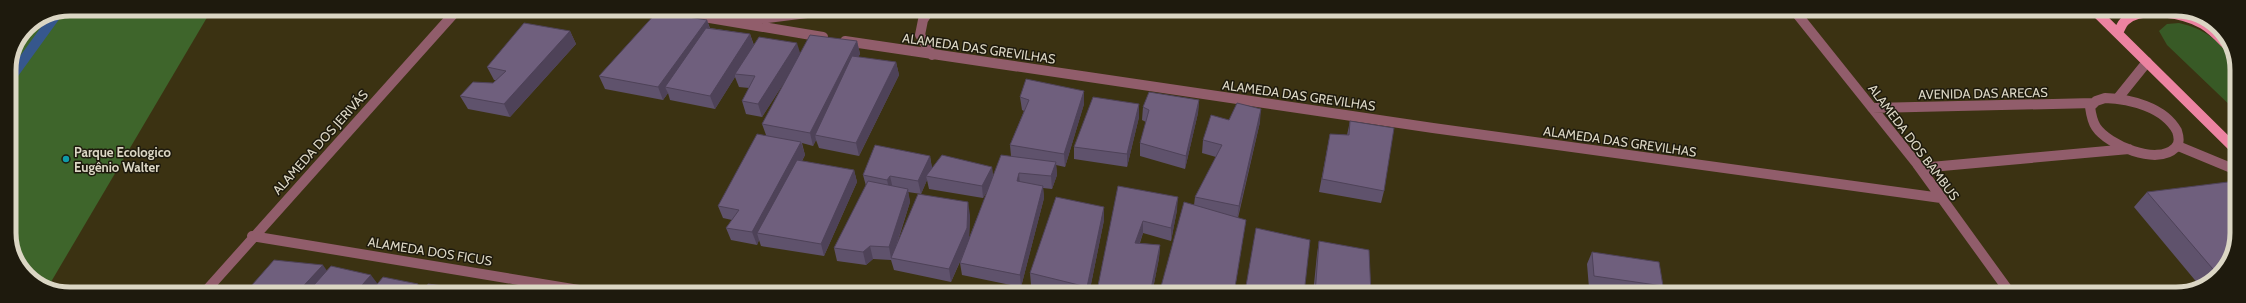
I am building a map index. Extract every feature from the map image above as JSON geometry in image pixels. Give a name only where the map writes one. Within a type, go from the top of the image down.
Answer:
[{"type":"main road","points":[[2100,16],[2230,144]]},
{"type":"main road","points":[[2118,33],[2126,18],[2132,16]]},
{"type":"main road","points":[[2204,24],[2220,39]]},
{"type":"street","name":"ALAMEDA DOS JERIVÁS","points":[[209,287],[252,236],[452,16]]},
{"type":"street","name":"ALAMEDA DAS GREVILHAS","points":[[697,16],[932,55],[1418,126],[1941,198]]},
{"type":"street","points":[[732,22],[781,16]]},
{"type":"street","points":[[926,16],[923,20],[920,35],[932,55]]},
{"type":"street","name":"ALAMEDA DOS BAMBUS","points":[[1799,16],[1920,168],[2006,287]]},
{"type":"street","points":[[1920,168],[2130,149],[2160,154],[2172,152],[2178,146],[2180,139],[2177,130],[2159,113],[2139,103],[2118,98],[2147,62]]},
{"type":"street","name":"AVENIDA DAS ARECAS","points":[[1872,108],[2094,103],[2105,98],[2118,98]]},
{"type":"street","points":[[2094,103],[2090,107],[2089,115],[2094,124],[2102,134],[2130,149]]},
{"type":"street","points":[[2178,146],[2230,168]]},
{"type":"street","name":"ALAMEDA DOS FICUS","points":[[252,236],[561,287]]},
{"type":"green space","name":"Parque Ecologico Eugênio Walter","points":[[208,16],[50,283],[40,278],[29,269],[23,260],[17,243],[16,233],[16,70],[20,49],[25,40],[40,25],[49,20],[60,17]]},
{"type":"green space","points":[[2179,23],[2197,29],[2210,36],[2226,49],[2230,70],[2230,105],[2167,45],[2159,31],[2167,24]]},
{"type":"building","points":[[653,16],[682,16],[707,20],[658,87],[599,76]]},
{"type":"building","points":[[524,23],[570,31],[504,104],[460,96],[473,82],[493,83],[506,71],[487,67]]},
{"type":"building","points":[[706,28],[750,34],[710,96],[665,87]]},
{"type":"building","points":[[810,35],[857,41],[810,133],[762,124]]},
{"type":"building","points":[[759,37],[797,43],[758,104],[742,101],[755,76],[735,74]]},
{"type":"building","points":[[852,56],[896,62],[856,143],[815,135]]},
{"type":"building","points":[[1026,79],[1084,91],[1064,154],[1010,145],[1029,100],[1020,97]]},
{"type":"building","points":[[1149,92],[1199,100],[1186,156],[1140,143],[1149,110],[1143,107]]},
{"type":"building","points":[[1093,97],[1139,104],[1127,154],[1074,147]]},
{"type":"building","points":[[1237,103],[1261,109],[1239,206],[1195,197],[1222,145],[1203,140],[1211,115],[1229,120]]},
{"type":"building","points":[[1350,121],[1394,128],[1384,191],[1322,179],[1330,134],[1349,135]]},
{"type":"building","points":[[757,134],[801,142],[752,232],[726,228],[739,210],[718,206]]},
{"type":"building","points":[[875,145],[930,156],[918,181],[890,176],[887,180],[863,175]]},
{"type":"building","points":[[942,155],[992,167],[982,186],[926,176]]},
{"type":"building","points":[[1001,155],[1056,162],[1051,176],[1019,173],[1017,181],[1043,186],[1020,275],[960,263]]},
{"type":"building","points":[[797,160],[854,170],[821,244],[757,233]]},
{"type":"building","points":[[868,181],[908,189],[889,247],[870,246],[863,252],[834,248]]},
{"type":"building","points":[[2230,182],[2230,240],[2223,260],[2215,271],[2147,192]]},
{"type":"building","points":[[1118,186],[1178,197],[1171,228],[1143,221],[1135,243],[1160,245],[1151,287],[1098,286]]},
{"type":"building","points":[[918,194],[968,202],[967,228],[949,269],[891,258]]},
{"type":"building","points":[[1056,197],[1104,207],[1087,287],[1030,273]]},
{"type":"building","points":[[1184,202],[1246,220],[1235,287],[1161,287]]},
{"type":"building","points":[[1256,228],[1310,240],[1305,287],[1246,286]]},
{"type":"building","points":[[1319,241],[1369,250],[1371,287],[1316,287]]},
{"type":"building","points":[[1592,252],[1659,262],[1663,286],[1594,276]]},
{"type":"building","points":[[274,260],[323,265],[303,287],[250,287]]},
{"type":"building","points":[[331,266],[371,275],[360,287],[312,287]]},
{"type":"building","points":[[383,277],[418,284],[416,287],[375,287]]},
{"type":"building","points":[[428,284],[450,287],[426,287]]},
{"type":"waterway","points":[[16,70],[53,19]]},
{"type":"place","name":"Parque Ecologico Eugênio Walter","points":[[66,159]]}]
